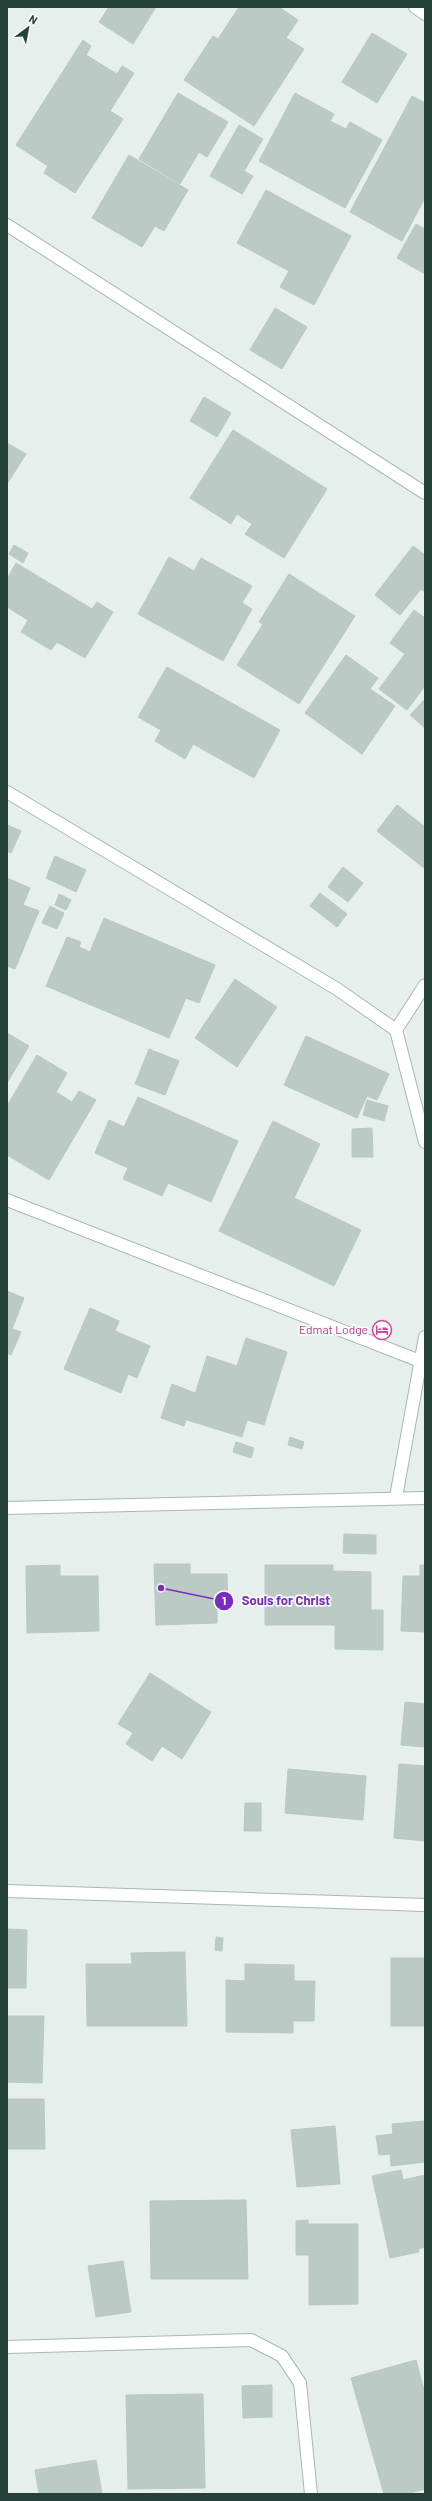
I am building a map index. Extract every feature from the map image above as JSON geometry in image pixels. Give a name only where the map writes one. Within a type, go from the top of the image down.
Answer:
[{"type":"street","points":[[415,7],[425,14]]},
{"type":"street","points":[[7,225],[425,493]]},
{"type":"street","points":[[7,792],[337,989],[396,1030],[425,1142]]},
{"type":"street","points":[[396,1030],[425,985]]},
{"type":"street","points":[[7,1200],[420,1361]]},
{"type":"street","points":[[396,1497],[425,1337]]},
{"type":"street","points":[[7,1508],[396,1497],[425,1498]]},
{"type":"street","points":[[7,1890],[425,1905]]},
{"type":"street","points":[[7,2347],[251,2340],[282,2356],[300,2383],[311,2494]]},
{"type":"building","points":[[109,7],[156,7],[133,44],[99,22]]},
{"type":"building","points":[[239,7],[279,7],[298,20],[286,38],[304,49],[254,126],[184,80],[213,36],[218,39]]},
{"type":"building","points":[[372,33],[407,54],[377,103],[342,82]]},
{"type":"building","points":[[83,40],[91,46],[86,55],[117,74],[122,66],[134,73],[110,111],[123,119],[75,193],[44,173],[48,166],[16,145]]},
{"type":"building","points":[[178,93],[228,122],[207,157],[199,152],[180,184],[139,159]]},
{"type":"building","points":[[295,93],[334,114],[330,121],[346,129],[350,122],[382,140],[345,208],[259,161]]},
{"type":"building","points":[[412,96],[425,103],[425,198],[402,241],[350,212]]},
{"type":"building","points":[[239,125],[263,139],[244,171],[253,176],[242,194],[210,176]]},
{"type":"building","points":[[129,155],[188,190],[164,231],[155,226],[142,247],[92,218]]},
{"type":"building","points":[[266,190],[351,236],[314,305],[280,287],[289,271],[237,243]]},
{"type":"building","points":[[416,224],[425,229],[425,274],[397,258]]},
{"type":"building","points":[[275,308],[307,327],[282,369],[250,350]]},
{"type":"building","points":[[204,397],[231,413],[217,437],[190,421]]},
{"type":"building","points":[[233,430],[327,489],[284,558],[245,534],[252,524],[237,514],[231,524],[190,498]]},
{"type":"building","points":[[7,443],[26,454],[7,484]]},
{"type":"building","points":[[14,545],[28,553],[23,563],[9,554]]},
{"type":"building","points":[[413,546],[425,555],[425,592],[421,589],[400,615],[375,595]]},
{"type":"building","points":[[169,557],[194,571],[201,558],[252,586],[242,603],[252,609],[223,661],[138,614]]},
{"type":"building","points":[[16,563],[92,609],[97,602],[113,612],[85,658],[57,642],[51,650],[21,632],[28,620],[7,607],[7,579]]},
{"type":"building","points":[[289,574],[355,616],[299,704],[237,665],[263,624],[259,622]]},
{"type":"building","points":[[414,610],[425,618],[425,686],[407,710],[379,689],[405,654],[390,643]]},
{"type":"building","points":[[346,655],[378,678],[370,689],[395,706],[362,754],[305,713]]},
{"type":"building","points":[[167,667],[280,730],[254,778],[193,744],[185,759],[155,741],[161,730],[138,717]]},
{"type":"building","points":[[425,699],[425,728],[410,715]]},
{"type":"building","points":[[397,805],[425,827],[424,868],[377,831]]},
{"type":"building","points":[[7,825],[21,831],[11,853],[7,851]]},
{"type":"building","points":[[55,856],[86,870],[76,892],[46,878]]},
{"type":"building","points":[[343,867],[363,883],[348,902],[328,887]]},
{"type":"building","points":[[7,878],[30,888],[23,905],[39,911],[15,969],[7,966]]},
{"type":"building","points":[[320,893],[347,914],[337,927],[310,906]]},
{"type":"building","points":[[59,894],[71,900],[66,910],[55,905]]},
{"type":"building","points":[[50,906],[64,913],[57,929],[42,923]]},
{"type":"building","points":[[104,918],[215,965],[199,1003],[186,998],[169,1038],[46,986],[67,937],[81,942],[79,947],[90,952]]},
{"type":"building","points":[[235,979],[277,1007],[237,1067],[195,1038]]},
{"type":"building","points":[[7,1033],[29,1046],[7,1083]]},
{"type":"building","points":[[306,1036],[389,1074],[377,1100],[367,1096],[357,1118],[284,1085]]},
{"type":"building","points":[[149,1049],[179,1061],[165,1095],[135,1084]]},
{"type":"building","points":[[37,1055],[67,1073],[56,1092],[72,1102],[79,1091],[96,1100],[49,1180],[7,1155],[7,1106]]},
{"type":"building","points":[[138,1097],[238,1141],[211,1202],[168,1183],[162,1196],[123,1179],[128,1168],[95,1153],[109,1120],[124,1127]]},
{"type":"building","points":[[367,1100],[388,1106],[384,1121],[363,1115]]},
{"type":"building","points":[[273,1121],[320,1144],[294,1198],[361,1230],[334,1286],[219,1231]]},
{"type":"building","points":[[372,1128],[373,1157],[352,1157],[352,1129]]},
{"type":"building","points":[[7,1291],[24,1298],[12,1329],[21,1332],[11,1355],[7,1353]]},
{"type":"building","points":[[90,1308],[119,1321],[115,1331],[150,1346],[137,1378],[128,1374],[121,1393],[64,1369]]},
{"type":"building","points":[[246,1338],[287,1352],[264,1425],[247,1420],[242,1437],[187,1420],[207,1356],[237,1366]]},
{"type":"building","points":[[172,1384],[195,1393],[184,1426],[161,1418]]},
{"type":"building","points":[[290,1437],[304,1442],[302,1449],[288,1445]]},
{"type":"building","points":[[236,1442],[254,1448],[251,1458],[233,1452]]},
{"type":"building","points":[[344,1534],[376,1535],[376,1554],[343,1553]]},
{"type":"building","points":[[154,1564],[190,1564],[190,1574],[227,1574],[228,1609],[217,1609],[217,1623],[156,1625]]},
{"type":"building","points":[[60,1565],[60,1576],[98,1576],[99,1631],[27,1633],[26,1566]]},
{"type":"building","points":[[265,1565],[333,1565],[333,1571],[371,1572],[371,1610],[383,1610],[383,1650],[335,1649],[335,1625],[265,1625]]},
{"type":"building","points":[[420,1565],[425,1565],[425,1632],[401,1631],[403,1576],[420,1576]]},
{"type":"building","points":[[150,1673],[211,1712],[182,1759],[162,1746],[152,1761],[126,1744],[133,1733],[118,1724]]},
{"type":"building","points":[[405,1702],[425,1704],[425,1747],[401,1745]]},
{"type":"building","points":[[399,1764],[425,1766],[425,1841],[394,1838]]},
{"type":"building","points":[[288,1769],[366,1776],[363,1820],[285,1813]]},
{"type":"building","points":[[245,1803],[261,1803],[261,1831],[244,1831]]},
{"type":"building","points":[[7,1929],[27,1930],[26,1988],[7,1988]]},
{"type":"building","points":[[216,1937],[223,1938],[222,1951],[215,1950]]},
{"type":"building","points":[[185,1952],[187,2026],[87,2026],[86,1964],[132,1964],[131,1953]]},
{"type":"building","points":[[391,1958],[425,1958],[425,2026],[391,2026]]},
{"type":"building","points":[[245,1964],[294,1965],[294,1981],[315,1981],[314,2021],[293,2021],[293,2033],[226,2032],[226,1980],[245,1981]]},
{"type":"building","points":[[7,2016],[44,2016],[42,2083],[7,2082]]},
{"type":"building","points":[[7,2099],[44,2099],[45,2149],[7,2149]]},
{"type":"building","points":[[425,2121],[425,2162],[391,2166],[390,2154],[379,2155],[376,2136],[393,2134],[392,2124]]},
{"type":"building","points":[[335,2126],[340,2184],[297,2187],[291,2130]]},
{"type":"building","points":[[401,2170],[403,2180],[425,2175],[425,2247],[418,2249],[419,2252],[390,2258],[372,2176]]},
{"type":"building","points":[[246,2200],[248,2279],[151,2279],[150,2201]]},
{"type":"building","points":[[308,2220],[308,2224],[358,2224],[358,2304],[309,2305],[309,2255],[296,2255],[296,2221]]},
{"type":"building","points":[[123,2261],[131,2312],[96,2317],[88,2266]]},
{"type":"building","points":[[416,2360],[425,2394],[425,2489],[406,2494],[384,2494],[351,2378]]},
{"type":"building","points":[[272,2385],[272,2417],[243,2418],[242,2386]]},
{"type":"building","points":[[203,2394],[205,2488],[128,2489],[126,2395]]},
{"type":"building","points":[[96,2460],[102,2494],[39,2494],[35,2470]]},
{"type":"place","name":"Edmat Lodge","points":[[382,1330]]},
{"type":"place","name":"Souls for Christ","points":[[161,1588]]}]
